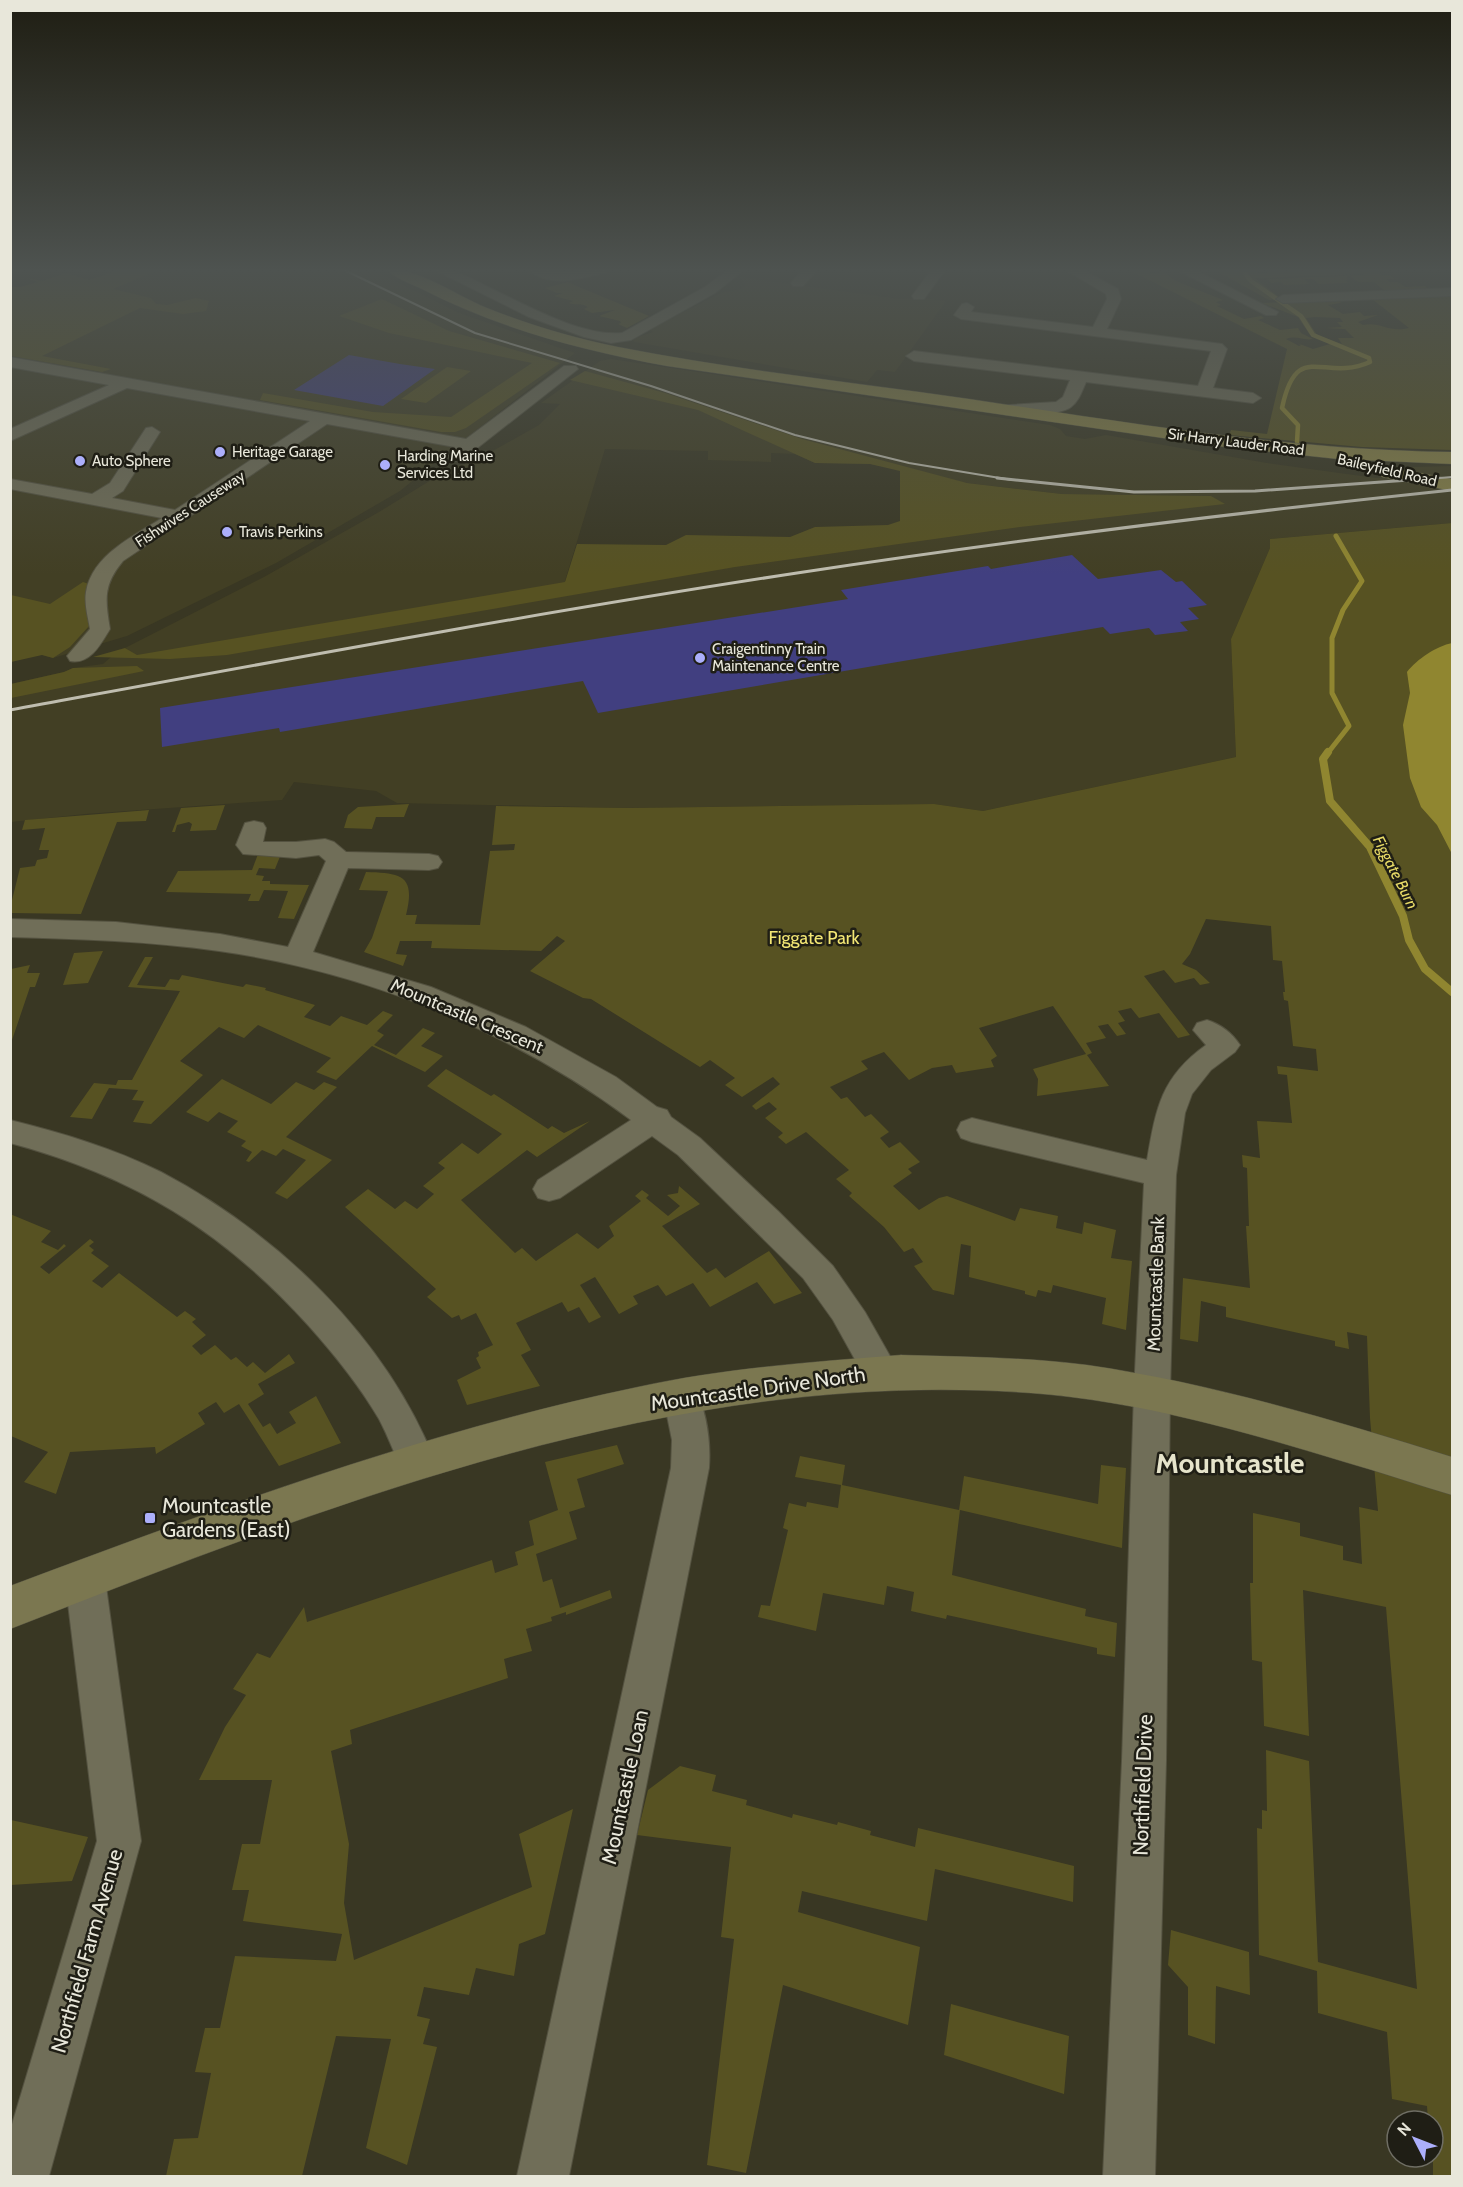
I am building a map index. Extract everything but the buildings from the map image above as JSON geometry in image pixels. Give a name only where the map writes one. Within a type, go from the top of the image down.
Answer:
[{"type":"main road","name":"Sir Harry Lauder Road","points":[[728,371],[1243,445],[1321,453],[1452,458]]},
{"type":"main road","name":"Baileyfield Road","points":[[1321,453],[1358,466],[1452,485]]},
{"type":"street","points":[[60,371],[470,445]]},
{"type":"street","points":[[448,462],[567,371]]},
{"type":"street","points":[[1036,371],[1253,398]]},
{"type":"street","points":[[1204,392],[1211,371]]},
{"type":"street","points":[[1080,377],[1067,404],[1068,409],[1095,423]]},
{"type":"street","points":[[10,436],[125,383]]},
{"type":"street","points":[[1001,409],[1049,409],[1067,404]]},
{"type":"street","name":"Fishwives Causeway","points":[[78,656],[100,629],[95,602],[100,575],[116,557],[324,419]]},
{"type":"street","points":[[93,501],[117,487],[152,432]]},
{"type":"street","points":[[10,484],[179,516]]},
{"type":"street","points":[[254,828],[250,849],[296,850],[325,847],[339,860],[429,863]]},
{"type":"street","points":[[298,956],[339,860]]},
{"type":"street","name":"Mountcastle Crescent","points":[[10,928],[123,931],[246,946],[298,956],[375,978],[506,1028],[617,1090],[656,1118],[720,1171],[821,1276],[881,1372]]},
{"type":"street","name":"Mountcastle Bank","points":[[1152,1392],[1160,1175],[1170,1113],[1179,1090],[1201,1063],[1225,1045],[1207,1030]]},
{"type":"street","points":[[549,1189],[656,1118]]},
{"type":"street","points":[[972,1130],[1160,1175]]},
{"type":"street","points":[[10,1131],[75,1150],[136,1174],[179,1196],[245,1241],[286,1276],[361,1360],[380,1388],[410,1443],[416,1461]]},
{"type":"street","name":"Mountcastle Drive North","points":[[10,1608],[235,1522],[416,1461],[556,1424],[681,1396],[881,1372],[965,1372],[1035,1377],[1152,1392],[1286,1425],[1452,1476]]},
{"type":"street","name":"Northfield Drive","points":[[1130,2176],[1144,1761],[1152,1392]]},
{"type":"street","name":"Mountcastle Loan","points":[[543,2176],[693,1452],[681,1396]]},
{"type":"street","name":"Northfield Farm Avenue","points":[[23,2176],[118,1841],[85,1579]]},
{"type":"shaded area","points":[[10,371],[33,371],[455,446],[400,491],[276,563],[127,636],[53,658],[11,646]]},
{"type":"shaded area","points":[[79,371],[552,371],[465,439]]},
{"type":"shaded area","points":[[586,371],[691,371],[1050,425],[1060,429],[1066,436],[1085,439],[1106,435],[1267,463],[1376,478],[1420,474],[1405,470],[1410,467],[1452,466],[1452,523],[1270,539],[1270,548],[1231,639],[1236,757],[983,811],[934,804],[631,808],[397,803],[376,791],[294,782],[282,800],[85,814],[11,822],[10,684],[73,668],[103,664],[111,657],[136,655],[125,648],[264,577],[379,512],[454,466],[482,457],[539,425],[560,404],[541,403]],"holes":[[[605,449],[708,451],[708,460],[771,462],[771,453],[795,454],[815,463],[870,464],[967,483],[1062,494],[1211,496],[565,581]]]},
{"type":"shaded area","points":[[803,371],[876,371],[867,382]]},
{"type":"shaded area","points":[[1452,643],[1452,854],[1437,825],[1421,807],[1410,778],[1403,725],[1410,693],[1407,672],[1428,654]]},
{"type":"green space","points":[[441,371],[471,371],[426,403],[401,399]]},
{"type":"green space","points":[[520,371],[548,371],[466,428],[455,432],[441,432],[260,400],[263,393],[373,412],[451,417]]},
{"type":"green space","points":[[585,371],[665,393],[802,439],[967,483],[1062,494],[1211,496],[1225,504],[1020,527],[735,567],[227,655],[170,659],[93,657],[125,648],[137,655],[565,582],[577,544],[666,545],[686,535],[790,537],[815,527],[888,525],[900,521],[900,471],[870,464],[815,463],[698,410],[570,380]]},
{"type":"green space","points":[[1282,371],[1452,371],[1452,450],[1362,447],[1229,435],[1231,430],[1267,434]]},
{"type":"green space","name":"Figgate Park","points":[[1452,523],[1452,2176],[1433,2176],[1433,2169],[1445,2169],[1445,2109],[1427,2109],[1427,2106],[1392,2099],[1387,2032],[1318,2013],[1317,1971],[1259,1955],[1257,1828],[1262,1829],[1262,1810],[1267,1811],[1266,1750],[1309,1761],[1318,1962],[1417,1989],[1386,1607],[1303,1590],[1309,1736],[1264,1726],[1262,1662],[1252,1660],[1250,1583],[1253,1583],[1253,1513],[1300,1523],[1300,1536],[1343,1546],[1343,1560],[1362,1564],[1359,1507],[1378,1511],[1370,1418],[1367,1336],[1347,1332],[1349,1349],[1335,1346],[1335,1341],[1226,1317],[1226,1307],[1201,1301],[1198,1342],[1180,1339],[1183,1278],[1250,1288],[1246,1226],[1249,1226],[1247,1168],[1243,1167],[1242,1155],[1260,1158],[1257,1121],[1292,1123],[1287,1075],[1278,1074],[1277,1066],[1318,1071],[1316,1049],[1293,1046],[1288,1001],[1284,1000],[1282,961],[1273,960],[1271,926],[1206,919],[1190,954],[1182,964],[1196,970],[1210,983],[1200,985],[1194,978],[1175,983],[1164,970],[1144,976],[1190,1035],[1178,1038],[1159,1013],[1139,1018],[1131,1008],[1118,1011],[1125,1021],[1118,1023],[1126,1034],[1117,1036],[1108,1024],[1098,1026],[1106,1038],[1086,1043],[1092,1053],[1087,1055],[1109,1086],[1037,1096],[1038,1079],[1033,1069],[1086,1054],[1053,1006],[979,1028],[997,1056],[991,1060],[994,1067],[956,1073],[952,1065],[932,1068],[909,1080],[884,1052],[861,1061],[868,1069],[830,1087],[841,1099],[847,1097],[865,1117],[871,1114],[889,1132],[880,1138],[889,1148],[900,1142],[920,1162],[908,1169],[912,1173],[893,1186],[919,1210],[947,1196],[1015,1221],[1020,1208],[1058,1216],[1056,1228],[1082,1234],[1084,1222],[1116,1230],[1111,1258],[1132,1261],[1126,1330],[1102,1324],[1106,1298],[1053,1285],[1051,1293],[1038,1290],[1036,1297],[1025,1294],[1025,1291],[969,1277],[971,1246],[961,1244],[954,1295],[933,1290],[914,1266],[923,1262],[913,1248],[904,1252],[884,1227],[849,1196],[852,1193],[836,1179],[849,1170],[806,1132],[786,1144],[778,1137],[783,1133],[765,1118],[777,1109],[769,1102],[756,1110],[752,1106],[780,1084],[773,1077],[742,1097],[725,1085],[735,1078],[710,1060],[700,1067],[591,999],[583,998],[530,971],[565,941],[557,936],[541,951],[431,948],[432,941],[400,941],[396,954],[407,955],[403,966],[364,952],[372,938],[388,891],[359,890],[366,872],[397,875],[403,879],[409,892],[406,915],[417,915],[415,924],[480,925],[490,851],[514,850],[515,844],[492,845],[496,806],[631,808],[934,804],[983,811],[1236,757],[1231,639],[1270,548],[1270,539]]},
{"type":"green space","points":[[83,582],[89,584],[89,626],[70,647],[53,658],[42,655],[11,662],[11,595],[50,604]]},
{"type":"green space","points":[[137,666],[144,671],[11,698],[11,684],[73,668]]},
{"type":"green space","points":[[409,804],[404,817],[376,817],[372,829],[344,828],[348,815],[358,807]]},
{"type":"green space","points":[[225,805],[216,830],[190,831],[192,824],[189,822],[177,825],[175,832],[172,832],[181,808]]},
{"type":"green space","points":[[149,810],[146,821],[117,822],[81,914],[11,913],[20,868],[35,866],[37,860],[47,858],[49,850],[39,850],[45,828],[22,830],[25,820]]},
{"type":"green space","points":[[258,854],[281,854],[275,869],[259,868],[256,875],[264,876],[262,881],[270,881],[270,884],[309,885],[294,919],[278,918],[288,891],[264,890],[259,901],[248,901],[251,894],[166,892],[178,871],[252,870]]},
{"type":"green space","points":[[103,951],[88,983],[63,985],[74,953]]},
{"type":"green space","points":[[145,957],[153,957],[137,985],[165,987],[170,979],[179,980],[182,975],[243,987],[246,984],[266,988],[265,990],[315,1005],[304,1017],[330,1026],[341,1016],[367,1025],[383,1011],[393,1015],[377,1031],[384,1035],[374,1045],[396,1055],[423,1028],[435,1033],[421,1046],[443,1056],[425,1072],[372,1046],[336,1080],[316,1072],[331,1058],[258,1025],[244,1038],[219,1027],[180,1061],[203,1075],[151,1124],[133,1122],[144,1101],[132,1100],[138,1090],[109,1088],[92,1119],[70,1117],[94,1083],[116,1085],[118,1080],[132,1080],[180,991],[128,987]]},
{"type":"green space","points":[[30,965],[27,973],[40,973],[35,987],[30,987],[11,1043],[11,969]]},
{"type":"green space","points":[[446,1069],[491,1096],[494,1094],[548,1129],[552,1126],[564,1133],[590,1121],[537,1157],[527,1150],[461,1200],[515,1253],[522,1248],[536,1261],[577,1233],[598,1249],[614,1236],[609,1226],[641,1201],[635,1196],[642,1190],[649,1195],[646,1198],[668,1216],[680,1206],[667,1195],[678,1193],[679,1186],[700,1204],[662,1226],[707,1273],[716,1268],[725,1278],[769,1251],[802,1293],[774,1304],[757,1282],[710,1307],[693,1283],[666,1296],[658,1285],[633,1296],[638,1304],[619,1314],[595,1277],[580,1285],[601,1317],[589,1323],[579,1307],[568,1312],[562,1302],[516,1323],[531,1350],[521,1355],[540,1386],[467,1405],[457,1380],[481,1368],[476,1358],[479,1356],[478,1352],[493,1345],[476,1313],[461,1320],[459,1315],[452,1318],[427,1297],[436,1289],[345,1207],[368,1189],[395,1209],[405,1201],[417,1209],[434,1194],[423,1186],[445,1168],[438,1163],[462,1143],[478,1154],[502,1134],[427,1086]]},
{"type":"green space","points":[[222,1079],[271,1104],[296,1082],[314,1090],[324,1082],[337,1087],[286,1137],[332,1160],[287,1199],[275,1193],[306,1160],[283,1149],[276,1156],[262,1150],[249,1162],[246,1161],[252,1152],[241,1146],[246,1141],[227,1132],[238,1121],[219,1112],[208,1122],[186,1112]]},
{"type":"green space","points":[[10,1214],[51,1231],[41,1242],[58,1250],[64,1244],[66,1246],[40,1267],[49,1274],[90,1239],[94,1242],[89,1246],[94,1250],[91,1253],[109,1266],[92,1281],[102,1288],[119,1273],[177,1317],[185,1311],[196,1319],[192,1322],[206,1335],[192,1346],[201,1355],[215,1345],[231,1360],[236,1357],[247,1367],[253,1362],[265,1373],[289,1354],[295,1363],[258,1384],[264,1394],[248,1404],[263,1427],[270,1423],[277,1434],[296,1423],[289,1412],[316,1396],[341,1443],[279,1466],[239,1404],[224,1413],[216,1402],[198,1413],[205,1424],[156,1454],[155,1447],[70,1452],[56,1494],[24,1482],[48,1452],[11,1436]]},
{"type":"green space","points":[[617,1445],[624,1464],[577,1479],[585,1507],[569,1512],[577,1539],[536,1554],[543,1582],[552,1579],[560,1608],[610,1590],[612,1598],[566,1615],[566,1612],[551,1617],[552,1621],[526,1629],[532,1651],[504,1659],[508,1678],[350,1730],[352,1744],[331,1751],[349,1844],[344,1903],[354,1960],[532,1887],[519,1834],[573,1809],[545,1934],[519,1944],[514,1976],[476,1968],[469,1995],[424,1987],[417,2016],[430,2019],[423,2044],[437,2047],[407,2165],[366,2148],[391,2039],[336,2036],[302,2176],[166,2176],[174,2139],[198,2138],[211,2073],[195,2072],[205,2028],[220,2028],[235,1956],[336,1961],[342,1934],[243,1921],[249,1890],[232,1890],[242,1844],[260,1844],[272,1780],[199,1780],[225,1727],[246,1695],[233,1689],[257,1653],[270,1658],[304,1607],[307,1622],[492,1560],[495,1573],[518,1565],[515,1552],[534,1545],[529,1521],[558,1510],[545,1462]]},
{"type":"green space","points":[[800,1456],[845,1465],[842,1485],[959,1510],[964,1476],[1098,1504],[1101,1465],[1126,1468],[1122,1548],[960,1510],[952,1575],[1086,1609],[1085,1616],[1117,1623],[1115,1657],[1097,1654],[1097,1648],[947,1615],[946,1619],[911,1611],[914,1592],[887,1586],[884,1605],[823,1593],[816,1631],[758,1617],[761,1605],[770,1606],[788,1530],[783,1528],[789,1503],[806,1507],[807,1502],[838,1508],[841,1485],[795,1477]]},
{"type":"green space","points":[[680,1766],[716,1775],[712,1791],[747,1800],[746,1805],[792,1818],[793,1814],[837,1825],[838,1822],[871,1831],[870,1835],[915,1847],[918,1828],[1074,1866],[1073,1902],[935,1869],[927,1921],[802,1891],[798,1912],[920,1947],[908,2025],[783,1985],[746,2173],[707,2165],[734,1939],[721,1937],[731,1847],[637,1835],[648,1790]]},
{"type":"green space","points":[[11,1820],[88,1837],[72,1881],[11,1885]]},
{"type":"green space","points":[[1171,1930],[1249,1952],[1250,1995],[1216,1986],[1215,2044],[1188,2035],[1188,1987],[1168,1965]]},
{"type":"green space","points":[[951,2004],[1069,2036],[1064,2094],[944,2055]]},
{"type":"waterway","name":"Figgate Burn","points":[[1297,442],[1298,425],[1282,408],[1288,387],[1295,374],[1299,371]]},
{"type":"waterway","name":"Figgate Burn","points":[[1327,754],[1349,726],[1332,693],[1332,638],[1343,610],[1362,581],[1336,536]]},
{"type":"waterway","name":"Figgate Burn","points":[[1328,752],[1323,759],[1330,801],[1370,847],[1403,916],[1409,940],[1425,969],[1452,992]]},
{"type":"railway","points":[[601,371],[795,435],[909,463],[1005,479]]},
{"type":"railway","points":[[1416,480],[1452,477]]},
{"type":"railway","points":[[997,478],[1005,479]]},
{"type":"railway","points":[[1005,479],[1134,492],[1255,491],[1437,478]]},
{"type":"railway","points":[[1005,479],[1012,480]]},
{"type":"railway","points":[[10,710],[501,621],[698,588],[961,549],[1452,490]]},
{"type":"place","name":"Heritage Garage","points":[[220,452]]},
{"type":"place","name":"Auto Sphere","points":[[80,461]]},
{"type":"place","name":"Harding Marine Services Ltd","points":[[385,465]]},
{"type":"place","name":"Travis Perkins","points":[[227,532]]},
{"type":"place","name":"Craigentinny Train Maintenance Centre","points":[[700,658]]},
{"type":"place","name":"Mountcastle Gardens (East)","points":[[150,1518]]},
{"type":"district","name":"Mountcastle","points":[[1230,1463]]}]
